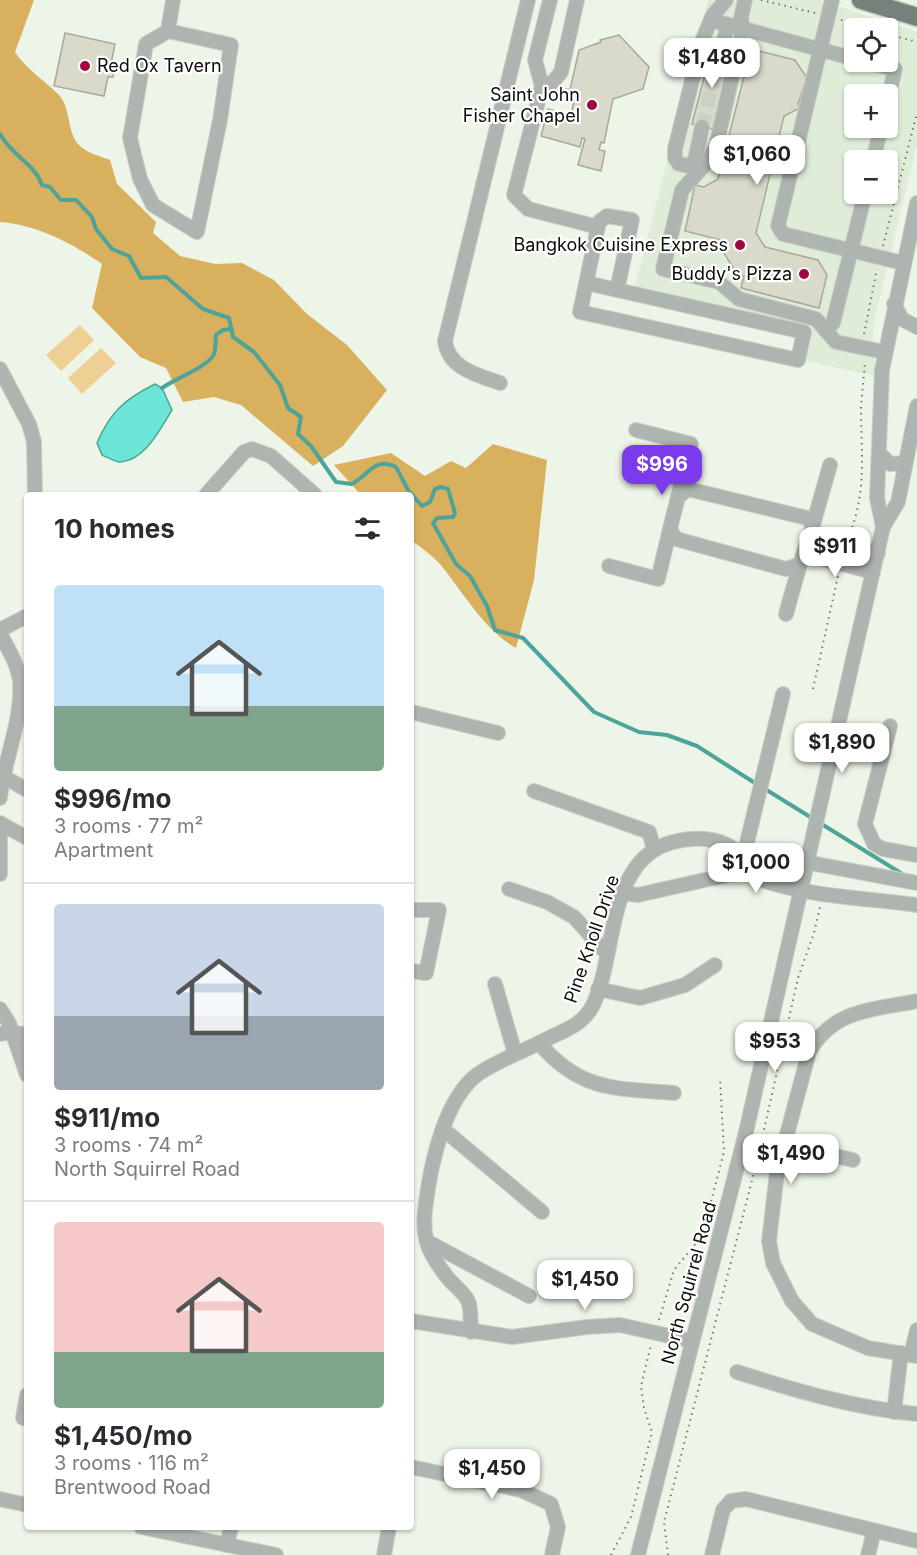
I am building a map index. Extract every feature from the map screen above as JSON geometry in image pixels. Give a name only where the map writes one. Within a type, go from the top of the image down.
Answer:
[{"type":"main road","points":[[861,0],[917,17]]},
{"type":"street","points":[[168,31],[173,0]]},
{"type":"street","points":[[500,382],[475,374],[453,361],[446,352],[445,341],[528,0]]},
{"type":"street","points":[[550,0],[535,60],[542,86],[514,195],[528,209],[598,227]]},
{"type":"street","points":[[542,86],[553,82],[561,72],[577,0]]},
{"type":"street","points":[[702,127],[695,160],[688,166],[679,164],[675,158],[675,149],[702,41],[711,20],[726,0]]},
{"type":"street","points":[[745,0],[741,18],[743,28],[716,146],[709,160],[682,190],[663,269],[718,282],[739,299],[816,319],[836,342],[884,352]]},
{"type":"street","points":[[832,0],[778,226],[783,234],[903,263]]},
{"type":"street","points":[[711,20],[844,56]]},
{"type":"street","points":[[722,47],[729,25]]},
{"type":"street","points":[[168,31],[231,45],[220,120],[197,232],[153,204],[140,179],[130,138],[146,44],[168,31]]},
{"type":"street","name":"North Squirrel Road","points":[[883,527],[876,498],[880,387],[884,352],[917,203]]},
{"type":"street","points":[[825,330],[834,323],[863,204]]},
{"type":"street","points":[[586,283],[617,290],[804,332],[798,360],[580,312],[586,283],[598,227],[601,219],[607,216],[632,220],[617,290]]},
{"type":"street","points":[[894,304],[902,319],[917,327]]},
{"type":"street","points":[[0,369],[29,424],[34,442],[35,492]]},
{"type":"street","name":"North Squirrel Road","points":[[638,1555],[746,1132],[799,889],[883,527],[898,502],[917,406]]},
{"type":"street","points":[[609,566],[658,579],[691,444],[636,430]]},
{"type":"street","points":[[209,492],[244,452],[252,449],[271,456],[312,492]]},
{"type":"street","points":[[879,453],[890,464],[905,463]]},
{"type":"street","points":[[786,614],[830,465]]},
{"type":"street","points":[[678,497],[688,489],[807,518],[811,530]]},
{"type":"street","points":[[670,529],[676,539],[686,544],[786,569],[802,559],[873,572]]},
{"type":"street","points":[[811,530],[878,553]]},
{"type":"street","points":[[0,798],[17,714],[20,680],[12,655],[0,632],[24,618]]},
{"type":"street","points":[[746,864],[783,694]]},
{"type":"street","points":[[414,713],[498,733]]},
{"type":"street","points":[[890,726],[865,824],[874,844],[883,849],[917,855]]},
{"type":"street","points":[[4,777],[24,788]]},
{"type":"street","points":[[534,791],[649,832],[654,849],[672,842],[709,840],[728,845],[765,881],[799,889],[917,905]]},
{"type":"street","points":[[0,823],[24,836]]},
{"type":"street","points":[[0,829],[0,874]]},
{"type":"street","name":"Pine Knoll Drive","points":[[471,1332],[469,1302],[446,1276],[423,1235],[426,1201],[444,1129],[457,1095],[477,1075],[579,1023],[592,1006],[623,893],[636,866],[654,849]]},
{"type":"street","points":[[623,893],[638,895],[746,864],[758,853],[917,883]]},
{"type":"street","points":[[509,890],[547,902],[574,917],[608,954]]},
{"type":"street","points":[[414,910],[439,909],[426,973],[414,971]]},
{"type":"street","points":[[598,989],[640,998],[685,985],[715,965]]},
{"type":"street","points":[[495,984],[515,1054]]},
{"type":"street","points":[[910,1355],[868,1348],[812,1324],[792,1301],[773,1263],[769,1241],[773,1196],[784,1144],[808,1052],[819,1034],[836,1021],[869,1010],[917,1001]]},
{"type":"street","points":[[0,1009],[6,1033],[24,1069]]},
{"type":"street","points":[[6,1033],[24,1035]]},
{"type":"street","points":[[539,1043],[557,1064],[598,1086],[674,1093]]},
{"type":"street","points":[[444,1129],[542,1212]]},
{"type":"street","points":[[784,1144],[853,1160]]},
{"type":"street","points":[[426,1241],[529,1296]]},
{"type":"street","points":[[414,1322],[512,1338],[587,1327],[621,1325],[692,1341]]},
{"type":"street","points":[[894,1412],[917,1330]]},
{"type":"street","points":[[737,1372],[819,1398],[917,1414]]},
{"type":"street","points":[[414,1468],[521,1490],[551,1504],[558,1527],[552,1555]]},
{"type":"street","points":[[0,1499],[24,1503]]},
{"type":"street","points":[[712,1555],[723,1510],[731,1501],[746,1499],[917,1541]]},
{"type":"street","points":[[155,1530],[276,1555]]},
{"type":"street","points":[[227,1545],[230,1530]]},
{"type":"street","points":[[384,1555],[388,1530]]},
{"type":"street","points":[[868,1555],[873,1531]]},
{"type":"path","points":[[761,0],[821,15]]},
{"type":"path","points":[[836,19],[844,21]]},
{"type":"path","points":[[898,37],[917,42]]},
{"type":"path","points":[[882,250],[917,112]]},
{"type":"path","points":[[864,340],[865,321],[878,264]]},
{"type":"path","points":[[847,539],[858,514],[862,490],[864,457],[861,408],[865,356]]},
{"type":"path","points":[[813,689],[840,568]]},
{"type":"path","points":[[668,1555],[664,1522],[757,1161],[798,978],[814,933],[820,907]]},
{"type":"path","points":[[657,1326],[674,1270],[702,1236],[724,1152],[720,1077]]},
{"type":"path","points":[[611,1555],[631,1517],[652,1432],[640,1386],[653,1340]]},
{"type":"shaded area","points":[[0,0],[34,0],[15,52],[30,70],[59,95],[66,108],[71,131],[78,144],[110,160],[117,184],[156,222],[153,233],[180,256],[215,264],[242,263],[274,280],[307,314],[347,345],[387,390],[343,446],[313,466],[241,405],[214,397],[183,402],[166,368],[140,357],[92,308],[102,264],[54,236],[27,227],[0,222]]},
{"type":"shaded area","points":[[708,0],[820,0],[875,18],[844,18],[844,72],[898,72],[898,26],[917,32],[917,144],[873,326],[875,376],[801,360],[810,326],[635,287]]},
{"type":"shaded area","points":[[80,325],[94,340],[61,371],[46,355]]},
{"type":"shaded area","points":[[101,348],[116,363],[82,394],[68,378]]},
{"type":"shaded area","points":[[493,444],[547,460],[534,580],[516,648],[484,621],[440,564],[414,542],[414,492],[358,492],[334,465],[391,453],[425,476],[451,461],[466,468]]},
{"type":"water","points":[[155,384],[162,388],[172,410],[157,435],[144,450],[129,460],[118,462],[102,455],[97,443],[107,423],[127,401]]},
{"type":"building","points":[[65,33],[115,44],[110,68],[115,69],[113,77],[108,77],[104,96],[54,86]]},
{"type":"building","name":"Saint John Fisher Chapel","points":[[619,35],[649,67],[643,89],[613,99],[604,143],[601,142],[599,150],[605,151],[601,171],[578,165],[585,139],[582,138],[580,147],[541,136],[548,109],[571,115],[574,100],[564,98],[566,89],[570,90],[579,50],[601,42],[600,40]]},
{"type":"building","points":[[717,46],[728,49],[726,54],[731,55],[713,129],[692,124],[711,51],[715,52]]},
{"type":"building","points":[[751,49],[795,60],[807,78],[798,104],[800,108],[784,116],[756,233],[765,247],[818,260],[827,275],[819,308],[741,288],[744,276],[737,274],[719,245],[721,240],[685,231],[695,185],[704,187],[718,179]]},
{"type":"waterway","points":[[0,134],[34,171],[42,185],[50,187],[61,200],[76,200],[92,217],[96,229],[112,249],[129,256],[141,278],[166,277],[203,309],[229,318],[233,337],[254,352],[280,385],[288,408],[301,417],[298,434],[311,446],[336,482],[352,484],[377,465],[389,464],[396,467],[410,492]]},
{"type":"waterway","points":[[162,388],[211,359],[214,354],[216,335],[223,330],[232,329]]},
{"type":"waterway","points":[[414,497],[422,506],[430,502],[435,489],[441,487],[448,489],[455,513],[453,517],[437,518],[433,523],[456,564],[470,576],[487,606],[495,630],[523,638],[594,712],[639,732],[667,735],[697,746],[758,785]]},
{"type":"waterway","points":[[765,789],[904,875]]},
{"type":"tunnel","points":[[702,127],[722,47]]},
{"type":"place","name":"Red Ox Tavern","points":[[85,66]]},
{"type":"place","name":"Saint John Fisher Chapel","points":[[592,105]]},
{"type":"place","name":"Bangkok Cuisine Express","points":[[740,245]]},
{"type":"place","name":"Buddy's Pizza","points":[[804,274]]}]
